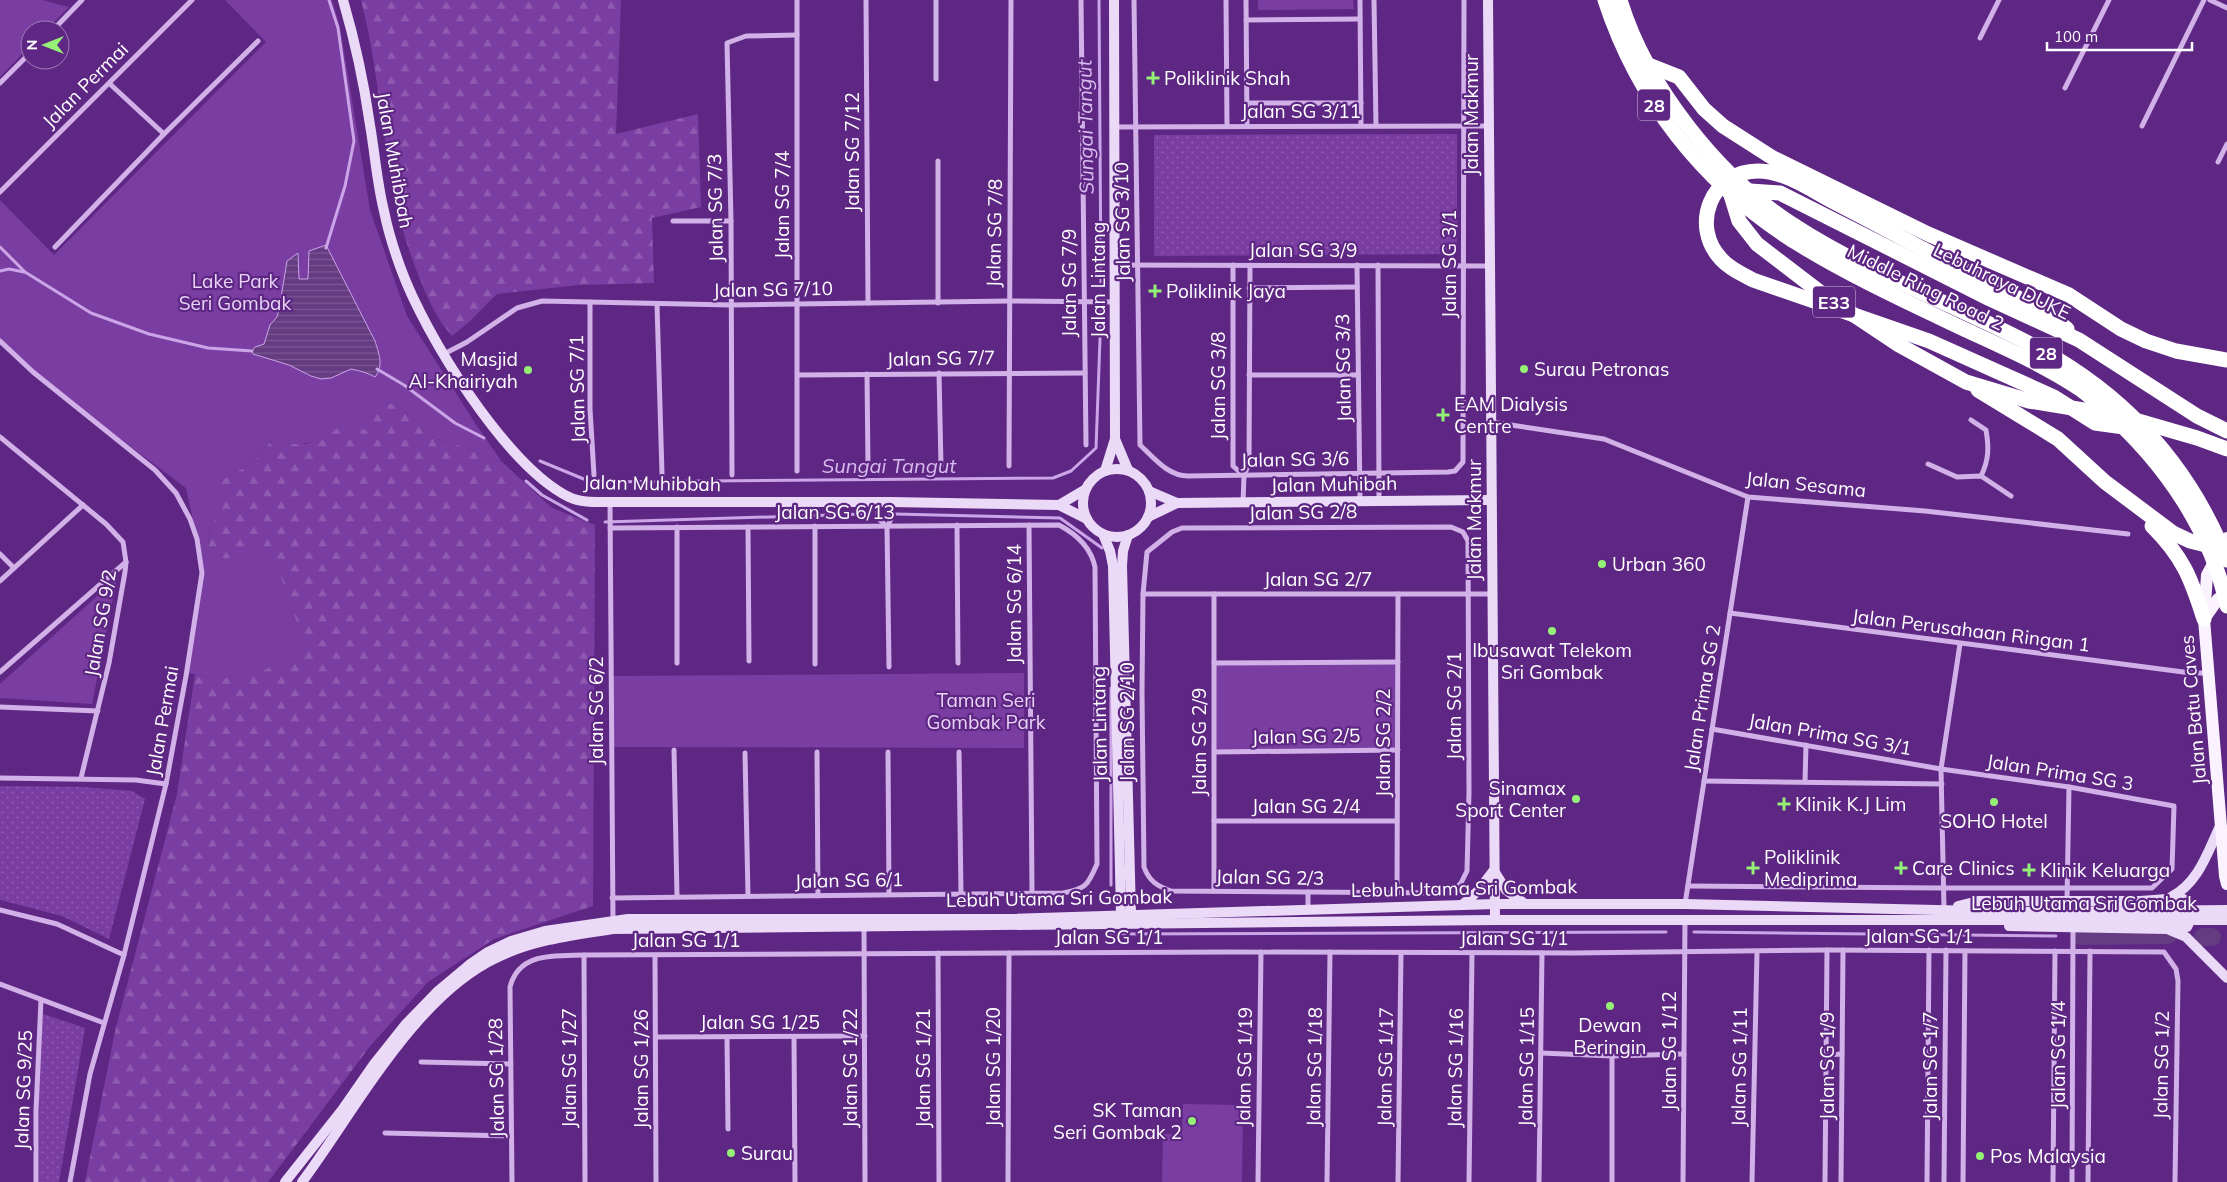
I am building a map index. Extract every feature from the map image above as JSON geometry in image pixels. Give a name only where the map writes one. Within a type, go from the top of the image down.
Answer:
[{"type":"highway","name":"Middle Ring Road 2","points":[[1605,0],[1618,36],[1647,95],[1694,159],[1730,192],[1772,228],[1793,233],[1826,246],[1884,276],[2029,343],[2089,379],[2137,419],[2172,459],[2226,549]]},
{"type":"highway","name":"Middle Ring Road 2","points":[[1620,0],[1646,64],[1694,134],[1793,233],[1873,286],[2023,356],[2081,390],[2124,427],[2162,468],[2184,501],[2204,538],[2216,568],[2227,606]]},
{"type":"highway","points":[[1646,64],[1679,77],[1704,109],[1723,126],[1773,158],[1928,234],[2068,295],[2121,329],[2146,341],[2176,351],[2225,359]]},
{"type":"highway","points":[[2079,340],[2049,314],[1796,182],[1771,172],[1744,173],[1720,185],[1712,196],[1707,208],[1705,223],[1707,236],[1713,248],[1721,259],[1732,268],[1753,280],[1929,341],[2054,397],[2095,423],[2124,427]]},
{"type":"highway","name":"Lebuhraya DUKE","points":[[1750,191],[1780,193],[1990,300],[2079,340],[2197,416],[2227,431]]},
{"type":"highway","name":"E33","points":[[1730,192],[1739,221],[1757,244],[1821,293],[1891,340],[1966,382],[2029,401],[2121,416],[2220,446]]},
{"type":"highway","points":[[1966,382],[2058,439],[2174,550],[2186,567],[2204,619]]},
{"type":"highway","points":[[2105,482],[2173,533],[2190,541],[2226,549]]},
{"type":"main road","name":"Jalan Batu Caves","points":[[2226,549],[2208,575],[2204,619],[2227,884]]},
{"type":"main road","points":[[2204,619],[2218,599],[2227,593]]},
{"type":"street","points":[[73,0],[81,1]]},
{"type":"street","name":"Jalan Permai","points":[[0,192],[192,0]]},
{"type":"street","name":"Jalan Muhibbah","points":[[343,0],[362,78],[380,196],[401,269],[420,311],[444,354],[485,417],[514,451],[545,482],[570,498],[582,501],[891,502],[1059,505],[1087,520]]},
{"type":"street","name":"Jalan SG 7/4","points":[[797,0],[797,471]]},
{"type":"street","name":"Jalan SG 7/12","points":[[866,0],[868,303]]},
{"type":"street","points":[[936,0],[936,79]]},
{"type":"street","name":"Jalan SG 7/8","points":[[1009,466],[1010,0]]},
{"type":"street","name":"Jalan SG 7/9","points":[[1082,0],[1086,445]]},
{"type":"street","name":"Jalan Lintang","points":[[1104,471],[1115,439],[1114,0]]},
{"type":"street","name":"Jalan SG 3/10","points":[[1134,0],[1140,445]]},
{"type":"street","points":[[1226,0],[1227,126]]},
{"type":"street","points":[[1246,0],[1247,126]]},
{"type":"street","points":[[1360,0],[1361,126]]},
{"type":"street","points":[[1374,0],[1376,126]]},
{"type":"street","name":"Jalan SG 3/1","points":[[1460,466],[1464,456],[1464,0]]},
{"type":"street","name":"Jalan Makmur","points":[[1488,0],[1495,920]]},
{"type":"street","points":[[1980,38],[1998,0]]},
{"type":"street","points":[[2065,88],[2109,0]]},
{"type":"street","points":[[2142,126],[2204,0]]},
{"type":"street","points":[[2210,0],[2227,8]]},
{"type":"street","points":[[63,20],[81,1]]},
{"type":"street","points":[[1246,20],[1360,19]]},
{"type":"street","name":"Jalan SG 7/3","points":[[732,474],[731,221],[727,43],[746,36],[797,35]]},
{"type":"street","points":[[55,247],[164,134],[258,41]]},
{"type":"street","points":[[0,83],[20,63]]},
{"type":"street","points":[[110,84],[164,134]]},
{"type":"street","points":[[1247,103],[1361,103]]},
{"type":"street","name":"Jalan SG 3/11","points":[[1114,126],[1489,126]]},
{"type":"street","points":[[2218,162],[2227,144]]},
{"type":"street","points":[[938,161],[938,303]]},
{"type":"street","points":[[673,221],[731,221]]},
{"type":"street","name":"Jalan SG 3/9","points":[[1115,264],[1490,266]]},
{"type":"street","name":"Jalan SG 3/8","points":[[1233,265],[1233,466],[1244,475]]},
{"type":"street","points":[[1243,503],[1244,475],[1249,464],[1250,265]]},
{"type":"street","name":"Jalan SG 3/3","points":[[1357,265],[1360,501]]},
{"type":"street","points":[[1378,265],[1379,501]]},
{"type":"street","points":[[1249,288],[1357,287]]},
{"type":"street","name":"Jalan SG 7/10","points":[[444,354],[467,342],[517,308],[542,301],[731,305],[1009,301],[1116,302]]},
{"type":"street","name":"Jalan SG 7/1","points":[[590,302],[590,409],[594,475]]},
{"type":"street","points":[[658,304],[662,474]]},
{"type":"street","name":"Jalan Permai","points":[[0,341],[58,393],[155,470],[176,493],[190,518],[197,539],[202,574],[166,784],[124,956],[90,1074],[70,1182]]},
{"type":"street","points":[[0,354],[6,348]]},
{"type":"street","points":[[939,373],[941,466]]},
{"type":"street","name":"Jalan SG 7/7","points":[[798,374],[1085,373]]},
{"type":"street","points":[[867,374],[868,467]]},
{"type":"street","points":[[1249,375],[1358,375]]},
{"type":"street","points":[[1971,420],[1986,430],[1989,446],[1987,464],[1981,476]]},
{"type":"street","name":"Jalan Sesama","points":[[1491,422],[1604,440],[1748,497],[1925,511],[2128,534]]},
{"type":"street","name":"Jalan SG 9/2","points":[[0,437],[106,524],[123,542],[126,562],[109,662],[81,778]]},
{"type":"street","name":"Jalan Lintang","points":[[1115,439],[1128,470]]},
{"type":"street","name":"Jalan SG 3/6","points":[[1140,445],[1162,465],[1178,476],[1448,472],[1455,471],[1460,466]]},
{"type":"street","points":[[1928,464],[1957,477],[1981,476],[2011,496]]},
{"type":"street","points":[[1059,505],[1086,489],[1097,475],[1104,471],[1112,469],[1128,470],[1141,478],[1149,492],[1151,504],[1148,517],[1143,525],[1128,535],[1112,537],[1103,534],[1087,520],[1083,504],[1086,489]]},
{"type":"street","name":"Jalan Muhibah","points":[[1149,492],[1177,503],[1491,500]]},
{"type":"street","name":"Jalan Prima SG 2","points":[[1685,904],[1748,497]]},
{"type":"street","name":"Jalan SG 6/2","points":[[610,502],[613,925]]},
{"type":"street","points":[[878,502],[878,518],[887,527]]},
{"type":"street","points":[[889,666],[887,527],[891,518],[891,502]]},
{"type":"street","name":"Jalan Muhibah","points":[[1148,517],[1177,503]]},
{"type":"street","points":[[0,581],[83,505]]},
{"type":"street","points":[[957,525],[958,664]]},
{"type":"street","name":"Jalan SG 6/14","points":[[1029,525],[1032,892]]},
{"type":"street","name":"Jalan SG 6/13","points":[[610,528],[1059,525],[1085,546],[1092,556],[1095,566],[1097,864],[1086,886]]},
{"type":"street","points":[[815,526],[815,664]]},
{"type":"street","points":[[677,527],[677,663]]},
{"type":"street","points":[[748,527],[749,661]]},
{"type":"street","name":"Jalan SG 2/8","points":[[1146,558],[1148,552],[1159,542],[1172,532],[1182,528],[1451,527],[1463,532],[1468,541]]},
{"type":"street","name":"Jalan Lintang","points":[[1103,534],[1110,551],[1112,566],[1126,914]]},
{"type":"street","name":"Jalan Lintang","points":[[1126,914],[1122,566],[1123,551],[1128,535]]},
{"type":"street","name":"Jalan SG 2/1","points":[[1467,871],[1468,541]]},
{"type":"street","points":[[0,554],[14,568]]},
{"type":"street","name":"Jalan SG 2/10","points":[[1146,558],[1142,767],[1144,867],[1147,876],[1153,883]]},
{"type":"street","points":[[0,672],[126,562]]},
{"type":"street","name":"Jalan SG 2/7","points":[[1144,594],[1492,594]]},
{"type":"street","name":"Jalan SG 2/9","points":[[1214,594],[1214,891]]},
{"type":"street","name":"Jalan SG 2/2","points":[[1398,594],[1398,893]]},
{"type":"street","name":"Jalan Perusahaan Ringan 1","points":[[1730,613],[2191,674],[2209,672]]},
{"type":"street","points":[[1944,909],[1942,769],[1960,644]]},
{"type":"street","points":[[1214,664],[1398,662]]},
{"type":"street","points":[[0,707],[98,711]]},
{"type":"street","name":"Jalan Prima SG 3/1","points":[[1712,729],[1942,769]]},
{"type":"street","points":[[1805,782],[1806,745]]},
{"type":"street","points":[[674,750],[677,896]]},
{"type":"street","name":"Jalan SG 2/5","points":[[1214,752],[1398,750]]},
{"type":"street","points":[[817,752],[818,896]]},
{"type":"street","points":[[888,752],[889,894]]},
{"type":"street","points":[[959,752],[961,893]]},
{"type":"street","points":[[745,753],[748,895]]},
{"type":"street","name":"Jalan Prima SG 3","points":[[1942,769],[2068,786],[2174,806],[2172,869],[2152,888],[2068,888]]},
{"type":"street","points":[[0,778],[81,778],[136,780],[166,784]]},
{"type":"street","points":[[1704,781],[1942,784]]},
{"type":"street","points":[[2067,900],[2068,786]]},
{"type":"street","name":"Jalan SG 2/4","points":[[1214,820],[1398,821]]},
{"type":"street","name":"Lebuh Utama Sri Gombak","points":[[1944,909],[1978,901],[2166,900],[2182,892],[2189,884],[2202,864],[2221,824]]},
{"type":"street","points":[[1462,905],[1478,891],[1494,870],[1506,890],[1526,904]]},
{"type":"street","name":"Jalan SG 2/3","points":[[1153,883],[1171,891],[1447,892],[1455,890],[1461,884],[1467,871]]},
{"type":"street","name":"Jalan SG 6/1","points":[[612,898],[1062,893],[1077,891],[1086,886]]},
{"type":"street","points":[[1688,886],[2068,888]]},
{"type":"street","points":[[1308,892],[1308,908]]},
{"type":"street","points":[[2166,900],[2181,898],[2188,901],[2191,909],[2191,919],[2187,927],[2167,929]]},
{"type":"street","name":"Lebuh Utama Sri Gombak","points":[[864,923],[1308,908],[1495,904],[1685,904],[1944,909],[2020,916],[2227,920]]},
{"type":"street","points":[[0,910],[56,924],[124,956]]},
{"type":"street","name":"Lebuh Utama Sri Gombak","points":[[285,1182],[342,1110],[374,1064],[405,1025],[438,991],[468,965],[488,952],[511,941],[545,931],[613,925],[864,923],[1495,920],[1942,921],[2020,916],[2227,910]]},
{"type":"street","name":"Jalan SG 1/12","points":[[1683,1182],[1685,920]]},
{"type":"street","name":"Lebuh Utama Sri Gombak","points":[[1942,921],[1977,925],[2167,929],[2186,937],[2227,978]]},
{"type":"street","points":[[864,923],[864,953]]},
{"type":"street","name":"Lebuh Utama Sri Gombak","points":[[302,1182],[401,1042],[421,1018],[455,986],[476,969],[509,952],[547,940],[613,925]]},
{"type":"street","name":"Jalan SG 1/4","points":[[2072,1182],[2073,928]]},
{"type":"street","points":[[1825,1182],[1827,950]]},
{"type":"street","name":"Jalan SG 1/1","points":[[513,974],[521,966],[532,960],[584,955],[1261,952],[1472,954],[1827,950],[2164,952]]},
{"type":"street","name":"Jalan SG 1/9","points":[[1841,1182],[1843,950]]},
{"type":"street","points":[[1927,1182],[1929,950]]},
{"type":"street","name":"Jalan SG 1/7","points":[[1944,1182],[1946,950]]},
{"type":"street","name":"Jalan SG 1/7","points":[[1963,1182],[1965,951]]},
{"type":"street","points":[[2053,1182],[2055,951]]},
{"type":"street","name":"Jalan SG 1/4","points":[[2088,1182],[2090,951]]},
{"type":"street","name":"Jalan SG 1/19","points":[[1258,1182],[1261,952]]},
{"type":"street","name":"Jalan SG 1/18","points":[[1327,1182],[1330,952]]},
{"type":"street","name":"Jalan SG 1/11","points":[[1752,1182],[1757,952]]},
{"type":"street","name":"Jalan SG 1/2","points":[[2164,952],[2176,969],[2178,981],[2175,1182]]},
{"type":"street","name":"Jalan SG 1/22","points":[[864,953],[865,1182]]},
{"type":"street","name":"Jalan SG 1/21","points":[[938,953],[938,1182]]},
{"type":"street","name":"Jalan SG 1/20","points":[[1008,1182],[1010,953]]},
{"type":"street","name":"Jalan SG 1/17","points":[[1398,1182],[1401,953]]},
{"type":"street","name":"Jalan SG 1/15","points":[[1539,1182],[1542,953]]},
{"type":"street","name":"Jalan SG 1/16","points":[[1469,1182],[1472,954]]},
{"type":"street","name":"Jalan SG 1/27","points":[[584,955],[585,1182]]},
{"type":"street","name":"Jalan SG 1/26","points":[[655,956],[656,1182]]},
{"type":"street","name":"Jalan SG 1/28","points":[[512,1182],[510,987],[513,974]]},
{"type":"street","points":[[0,984],[104,1024]]},
{"type":"street","name":"Jalan SG 9/25","points":[[36,1182],[36,1111],[41,1000]]},
{"type":"street","name":"Jalan SG 1/25","points":[[656,1037],[865,1036]]},
{"type":"street","points":[[728,1037],[728,1129]]},
{"type":"street","points":[[794,1037],[795,1182]]},
{"type":"street","points":[[1541,1053],[1612,1056],[1684,1054]]},
{"type":"street","points":[[1826,1054],[1842,1054]]},
{"type":"street","points":[[1612,1056],[1612,1182]]},
{"type":"street","points":[[421,1062],[511,1064]]},
{"type":"street","points":[[385,1133],[512,1136]]},
{"type":"green space","points":[[0,0],[42,0],[69,7],[56,20],[20,20],[20,56],[0,77]]},
{"type":"green space","name":"Lake Park Seri Gombak","points":[[225,0],[332,0],[340,27],[370,210],[407,316],[502,462],[465,447],[431,437],[401,407],[387,402],[373,407],[365,430],[346,423],[309,443],[295,444],[272,440],[252,463],[220,481],[221,515],[210,525],[208,548],[224,559],[271,549],[306,648],[261,672],[221,679],[188,673],[204,570],[186,488],[59,393],[0,339],[0,200],[54,255],[266,42]]},
{"type":"green space","points":[[361,0],[621,0],[616,134],[698,114],[701,207],[652,218],[654,283],[579,285],[497,294],[452,336],[437,316],[426,294],[398,211],[369,35]]},
{"type":"green space","points":[[1258,0],[1353,0],[1354,9],[1258,10]]},
{"type":"green space","points":[[1457,134],[1457,254],[1154,256],[1154,135]]},
{"type":"green space","points":[[387,402],[401,407],[431,437],[465,447],[502,462],[552,508],[595,525],[593,906],[494,939],[428,982],[371,1045],[268,1182],[85,1182],[116,1027],[177,794],[195,674],[221,679],[224,559],[208,549],[210,525],[219,497],[220,481],[252,463],[272,440],[307,444],[373,406]]},
{"type":"green space","points":[[117,578],[92,704],[0,698],[0,684]]},
{"type":"green space","points":[[1398,662],[1398,750],[1214,752],[1214,663]]},
{"type":"green space","name":"Taman Seri Gombak Park","points":[[1024,673],[1024,748],[611,747],[611,676]]},
{"type":"green space","points":[[0,786],[82,787],[132,791],[145,799],[109,939],[62,916],[0,900]]},
{"type":"green space","points":[[43,1014],[85,1028],[59,1182],[39,1182],[39,1079]]},
{"type":"green space","points":[[1183,1104],[1243,1105],[1242,1182],[1162,1182],[1163,1134],[1182,1134]]},
{"type":"shaded area","points":[[326,245],[375,341],[380,364],[375,377],[351,369],[331,378],[321,379],[289,365],[253,354],[252,351],[255,347],[264,344],[270,325],[277,317],[287,261],[298,253],[299,279],[308,279],[309,251]]},
{"type":"waterway","name":"Sungai Tangut","points":[[326,248],[345,186],[354,141],[338,28],[329,0]]},
{"type":"waterway","name":"Sungai Tangut","points":[[1099,0],[1101,283]]},
{"type":"waterway","points":[[0,247],[25,272],[91,313],[149,334],[208,348],[252,351]]},
{"type":"waterway","points":[[0,271],[9,269],[24,272]]},
{"type":"waterway","name":"Sungai Tangut","points":[[540,461],[591,482],[1053,478],[1071,471],[1096,448],[1101,312]]},
{"type":"waterway","name":"Sungai Tangut","points":[[377,369],[404,385],[455,423],[484,438]]},
{"type":"waterway","points":[[526,481],[542,495],[587,520]]},
{"type":"waterway","points":[[605,522],[863,514]]},
{"type":"waterway","points":[[895,514],[1060,518],[1102,548]]},
{"type":"waterway","points":[[1111,688],[1111,885]]},
{"type":"waterway","points":[[1111,934],[1666,932]]},
{"type":"waterway","points":[[1694,932],[2056,936]]},
{"type":"waterway","points":[[2081,936],[2168,935]]},
{"type":"waterway","points":[[2203,937],[2212,937]]},
{"type":"place","name":"Poliklinik Shah","points":[[1153,78]]},
{"type":"place","name":"Poliklinik Jaya","points":[[1155,291]]},
{"type":"place","name":"Surau Petronas","points":[[1524,369]]},
{"type":"place","name":"Masjid Al-Khairiyah","points":[[528,370]]},
{"type":"place","name":"EAM Dialysis Centre","points":[[1443,415]]},
{"type":"place","name":"Urban 360","points":[[1602,564]]},
{"type":"place","name":"Ibusawat Telekom Sri Gombak","points":[[1552,631]]},
{"type":"place","name":"Sinamax Sport Center","points":[[1576,799]]},
{"type":"place","name":"SOHO Hotel","points":[[1994,802]]},
{"type":"place","name":"Klinik K.J Lim","points":[[1784,804]]},
{"type":"place","name":"Poliklinik Mediprima","points":[[1753,868]]},
{"type":"place","name":"Care Clinics","points":[[1901,868]]},
{"type":"place","name":"Klinik Keluarga","points":[[2029,870]]},
{"type":"place","name":"Dewan Beringin","points":[[1610,1006]]},
{"type":"place","name":"SK Taman Seri Gombak 2","points":[[1192,1121]]},
{"type":"place","name":"Surau","points":[[731,1153]]},
{"type":"place","name":"Pos Malaysia","points":[[1980,1156]]}]
